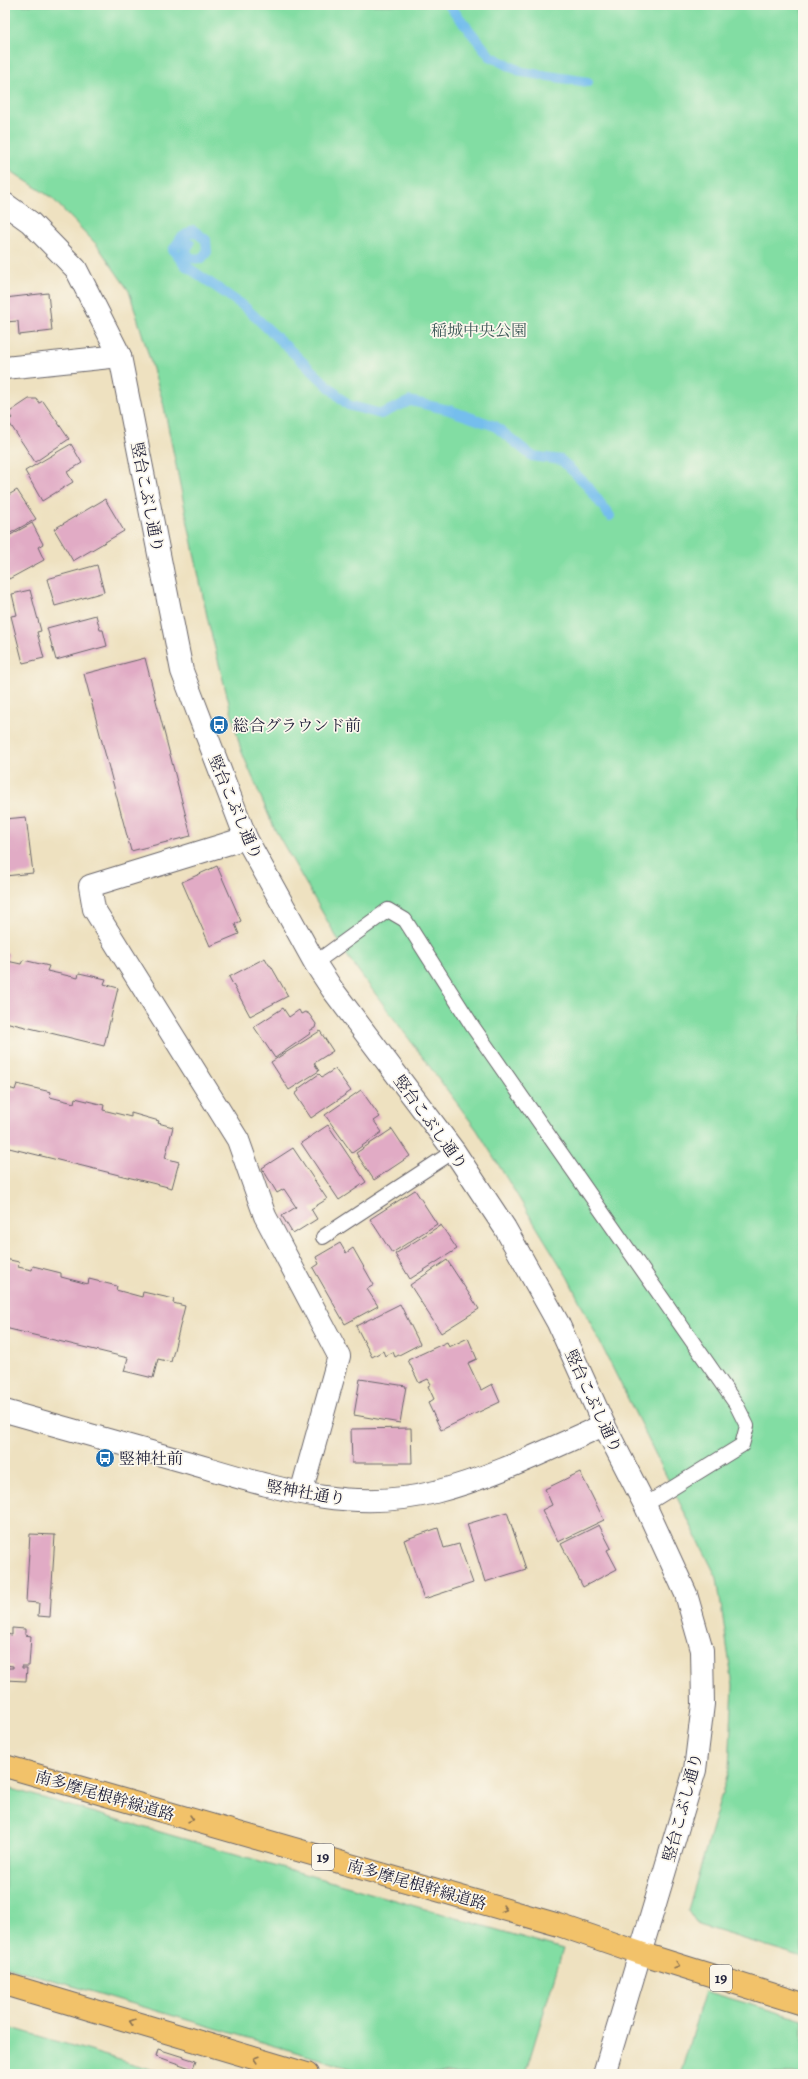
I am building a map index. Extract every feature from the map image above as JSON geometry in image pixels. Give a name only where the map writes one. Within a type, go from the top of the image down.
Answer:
[{"type":"main road","name":"南多摩尾根幹線道路","points":[[5,1766],[559,1925],[640,1953],[803,2004]]},
{"type":"main road","points":[[5,1984],[307,2074]]},
{"type":"street","name":"竪台こぶし通り","points":[[5,204],[30,222],[76,269],[120,356],[182,672],[246,838],[315,963],[332,989],[454,1152],[505,1228],[558,1323],[604,1425],[645,1505],[686,1594],[702,1650],[703,1704],[695,1770],[604,2074]]},
{"type":"street","points":[[5,368],[120,356]]},
{"type":"street","points":[[246,838],[90,886],[94,909],[238,1140],[265,1216],[339,1356],[301,1493]]},
{"type":"street","name":"竪神社通り","points":[[5,1411],[301,1493],[338,1500],[378,1501],[435,1493],[496,1472],[604,1425]]},
{"type":"lane","points":[[315,963],[388,910],[405,920],[473,1027],[736,1404],[747,1426],[742,1445],[645,1505]]},
{"type":"lane","points":[[323,1237],[454,1152]]},
{"type":"green space","name":"稲城中央公園","points":[[5,5],[803,5],[803,1957],[698,1925],[688,1910],[729,1769],[733,1686],[717,1578],[568,1278],[477,1130],[348,957],[274,828],[241,750],[208,621],[163,402],[129,291],[97,245],[52,198],[5,167]]},
{"type":"green space","points":[[5,1787],[563,1949],[525,2074],[370,2074],[5,1966]]},
{"type":"green space","points":[[705,1991],[803,2020],[803,2074],[680,2074]]},
{"type":"green space","points":[[5,2026],[167,2074],[5,2074]]},
{"type":"building","points":[[48,293],[52,331],[19,335],[18,321],[5,322],[5,298]]},
{"type":"building","points":[[29,399],[37,399],[39,403],[43,401],[69,439],[35,462],[8,421],[12,418],[8,413]]},
{"type":"building","points":[[71,444],[82,463],[67,472],[73,482],[42,501],[25,471]]},
{"type":"building","points":[[17,490],[36,519],[5,536],[5,497]]},
{"type":"building","points":[[105,499],[124,531],[73,561],[54,529]]},
{"type":"building","points":[[32,523],[43,544],[38,547],[44,560],[9,579],[5,572],[5,538]]},
{"type":"building","points":[[97,565],[104,592],[55,606],[47,579]]},
{"type":"building","points":[[30,590],[41,631],[37,632],[44,658],[23,663],[11,616],[17,615],[12,594]]},
{"type":"building","points":[[96,615],[100,630],[103,630],[107,646],[56,660],[47,628]]},
{"type":"building","points":[[145,658],[191,836],[131,851],[84,674]]},
{"type":"building","points":[[26,817],[33,873],[5,876],[5,819]]},
{"type":"building","points":[[217,866],[241,921],[235,924],[239,934],[210,946],[182,882]]},
{"type":"building","points":[[5,953],[9,954],[7,961],[21,964],[23,960],[49,966],[47,971],[78,978],[79,973],[106,979],[104,984],[118,988],[104,1046],[5,1022]]},
{"type":"building","points":[[265,958],[288,996],[250,1016],[229,977]]},
{"type":"building","points":[[283,1008],[289,1017],[299,1010],[301,1014],[305,1012],[309,1014],[316,1024],[315,1028],[309,1031],[311,1033],[275,1058],[254,1027]]},
{"type":"building","points":[[320,1031],[333,1051],[314,1063],[319,1071],[289,1090],[271,1062]]},
{"type":"building","points":[[335,1069],[351,1091],[311,1118],[295,1094],[299,1091],[298,1089],[319,1074],[322,1077]]},
{"type":"building","points":[[17,1084],[51,1092],[50,1097],[74,1103],[75,1098],[104,1105],[103,1110],[131,1117],[131,1113],[159,1121],[158,1123],[173,1127],[165,1158],[179,1162],[172,1188],[5,1147],[5,1087],[15,1090]]},
{"type":"building","points":[[361,1090],[380,1117],[374,1121],[382,1132],[352,1153],[325,1115]]},
{"type":"building","points":[[328,1125],[366,1182],[339,1200],[301,1143]]},
{"type":"building","points":[[392,1129],[410,1156],[374,1180],[356,1153]]},
{"type":"building","points":[[293,1148],[327,1199],[311,1209],[317,1219],[293,1234],[282,1216],[296,1207],[284,1189],[277,1193],[262,1168]]},
{"type":"building","points":[[415,1190],[437,1224],[392,1253],[370,1219]]},
{"type":"building","points":[[441,1225],[457,1249],[410,1279],[395,1254]]},
{"type":"building","points":[[340,1243],[346,1253],[353,1248],[374,1285],[367,1289],[378,1306],[345,1324],[313,1268],[319,1264],[316,1257]]},
{"type":"building","points":[[5,1259],[19,1262],[18,1267],[32,1270],[33,1266],[61,1273],[61,1277],[88,1284],[89,1279],[117,1286],[116,1290],[142,1297],[143,1292],[174,1299],[173,1303],[185,1306],[171,1362],[158,1359],[153,1378],[124,1371],[128,1358],[5,1328]]},
{"type":"building","points":[[447,1260],[479,1309],[441,1333],[410,1285]]},
{"type":"building","points":[[400,1304],[420,1344],[395,1357],[393,1352],[385,1356],[383,1351],[372,1357],[356,1326]]},
{"type":"building","points":[[468,1338],[477,1359],[468,1363],[481,1390],[492,1384],[500,1402],[441,1430],[428,1403],[434,1399],[428,1386],[431,1384],[428,1379],[419,1383],[408,1360],[447,1342],[449,1347]]},
{"type":"building","points":[[360,1379],[406,1386],[400,1423],[354,1415]]},
{"type":"building","points":[[411,1428],[412,1463],[352,1463],[351,1429]]},
{"type":"building","points":[[580,1472],[604,1520],[558,1542],[542,1510],[552,1505],[545,1489]]},
{"type":"building","points":[[507,1512],[526,1569],[485,1582],[467,1524]]},
{"type":"building","points":[[599,1525],[611,1548],[607,1550],[617,1569],[583,1587],[561,1544]]},
{"type":"building","points":[[438,1528],[444,1548],[459,1544],[473,1583],[424,1599],[404,1540]]},
{"type":"building","points":[[30,1534],[55,1535],[50,1617],[38,1616],[39,1603],[26,1602]]},
{"type":"building","points":[[12,1628],[25,1629],[25,1635],[31,1636],[29,1666],[22,1666],[22,1668],[27,1668],[26,1681],[5,1680],[6,1668],[13,1668],[13,1666],[5,1665],[5,1634],[12,1635]]},
{"type":"building","points":[[158,2049],[196,2061],[193,2069],[156,2056]]},
{"type":"waterway","points":[[449,5],[490,56],[522,72],[588,82]]},
{"type":"waterway","points":[[190,243],[185,250],[190,258],[201,259],[207,252],[206,240],[193,230],[181,238],[173,250],[186,266],[245,307],[348,405],[381,414],[410,401],[449,410],[495,426],[532,456],[561,460],[586,484],[610,516]]},
{"type":"place","name":"総合グラウンド前","points":[[219,725]]},
{"type":"place","name":"竪神社前","points":[[105,1458]]}]
